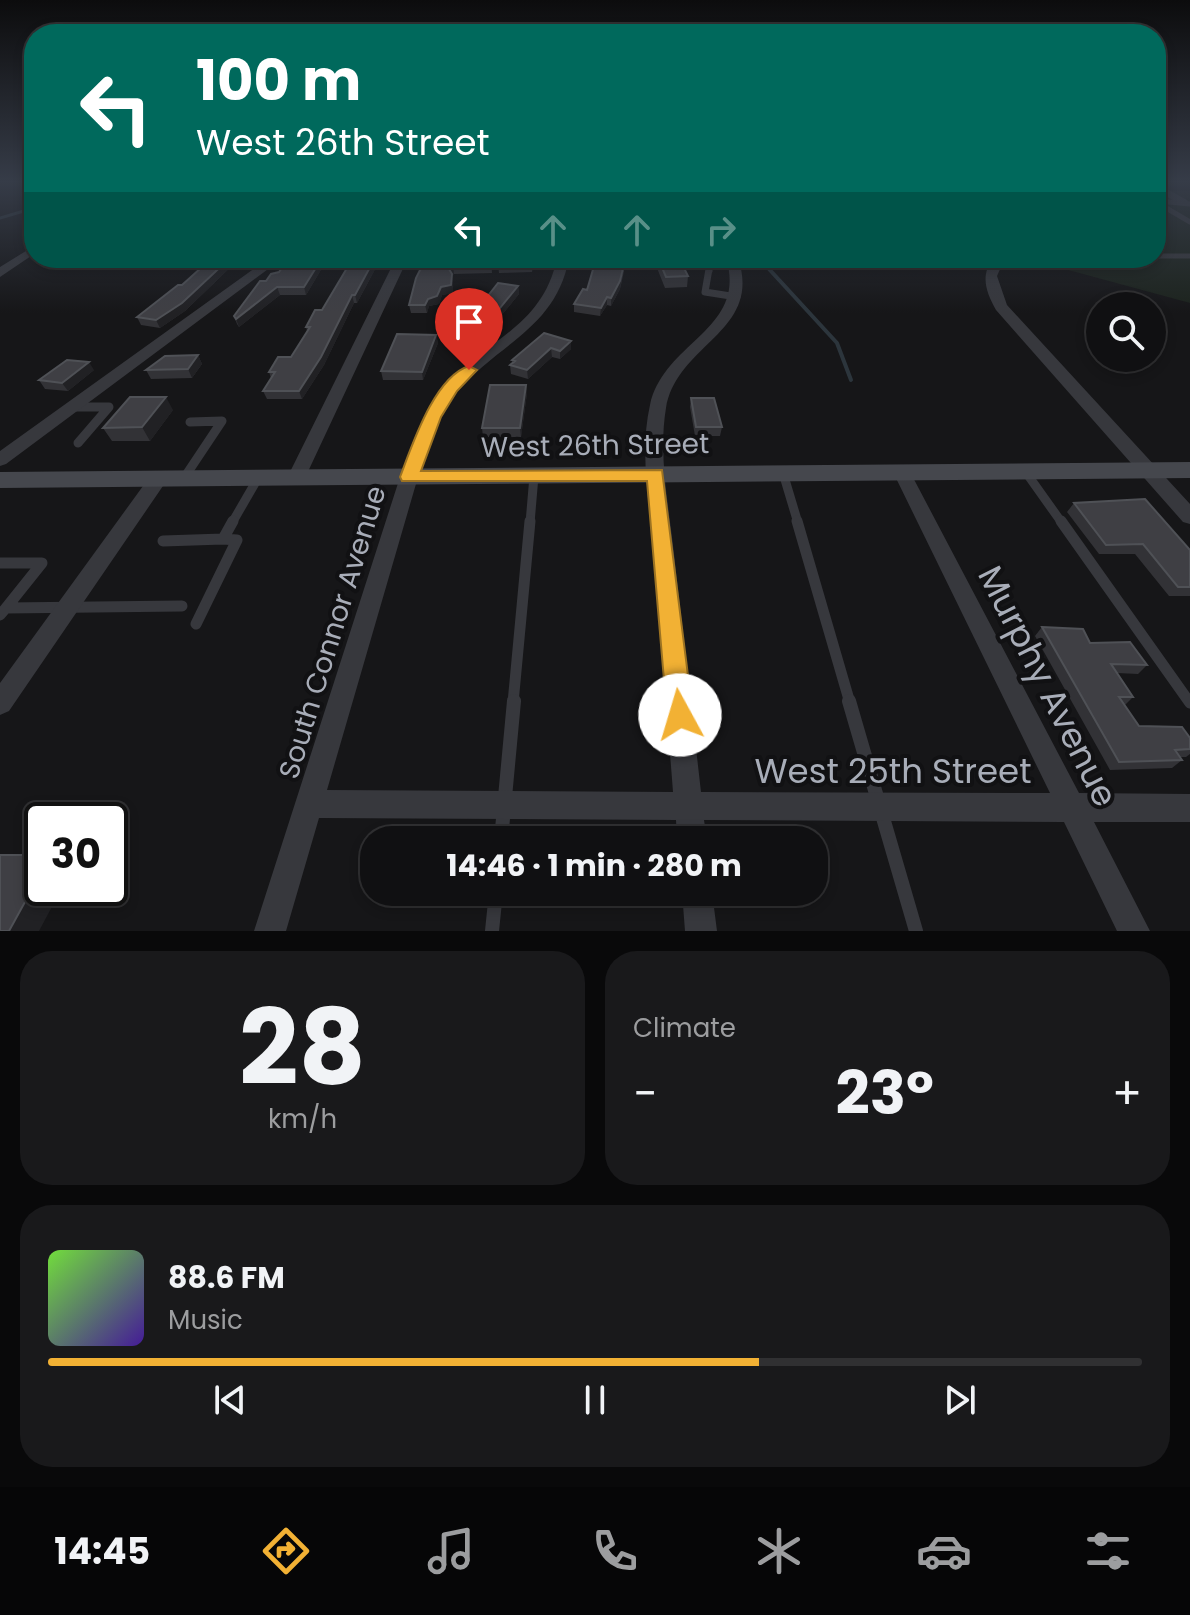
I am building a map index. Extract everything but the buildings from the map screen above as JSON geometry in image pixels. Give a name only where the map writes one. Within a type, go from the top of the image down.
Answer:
[{"type":"main road","name":"West 26th Street","points":[[0,480],[1190,470]]},
{"type":"street","points":[[0,273],[24,256]]},
{"type":"street","points":[[0,460],[263,268]]},
{"type":"street","points":[[296,478],[397,268]]},
{"type":"street","name":"South Connor Avenue","points":[[270,931],[409,477],[428,425],[444,398],[469,370],[542,310],[560,281],[562,268]]},
{"type":"street","points":[[691,826],[656,475],[656,423],[664,386],[675,369],[725,317],[737,297],[739,275],[736,268]]},
{"type":"street","points":[[992,268],[990,287],[1001,307],[1190,517]]},
{"type":"street","name":"Murphy Avenue","points":[[902,472],[1134,931]]},
{"type":"street","points":[[0,703],[67,607],[171,479]]},
{"type":"street","name":"West 25th Street","points":[[308,804],[1190,808]]},
{"type":"street","points":[[698,906],[701,931]]},
{"type":"lane","points":[[1166,256],[1190,256]]},
{"type":"lane","points":[[709,268],[705,292],[737,297]]},
{"type":"lane","points":[[73,407],[109,407],[78,443]]},
{"type":"lane","points":[[171,479],[222,421],[190,422]]},
{"type":"lane","points":[[1024,471],[1190,703]]},
{"type":"lane","points":[[783,473],[916,931]]},
{"type":"lane","points":[[503,826],[534,476]]},
{"type":"lane","points":[[223,539],[258,478]]},
{"type":"lane","points":[[163,541],[237,540],[196,624]]},
{"type":"lane","points":[[0,563],[42,563],[3,611]]},
{"type":"lane","points":[[3,611],[182,606]]},
{"type":"lane","points":[[492,931],[495,906]]},
{"type":"shaded area","points":[[1166,225],[1190,225],[1190,303],[1166,296],[1166,292],[1149,292],[1061,268],[1166,268]]},
{"type":"waterway","points":[[768,268],[771,271]]},
{"type":"waterway","points":[[769,269],[837,343],[851,380]]},
{"type":"route","points":[[469,370],[432,417],[409,477],[656,475],[680,715]]}]
